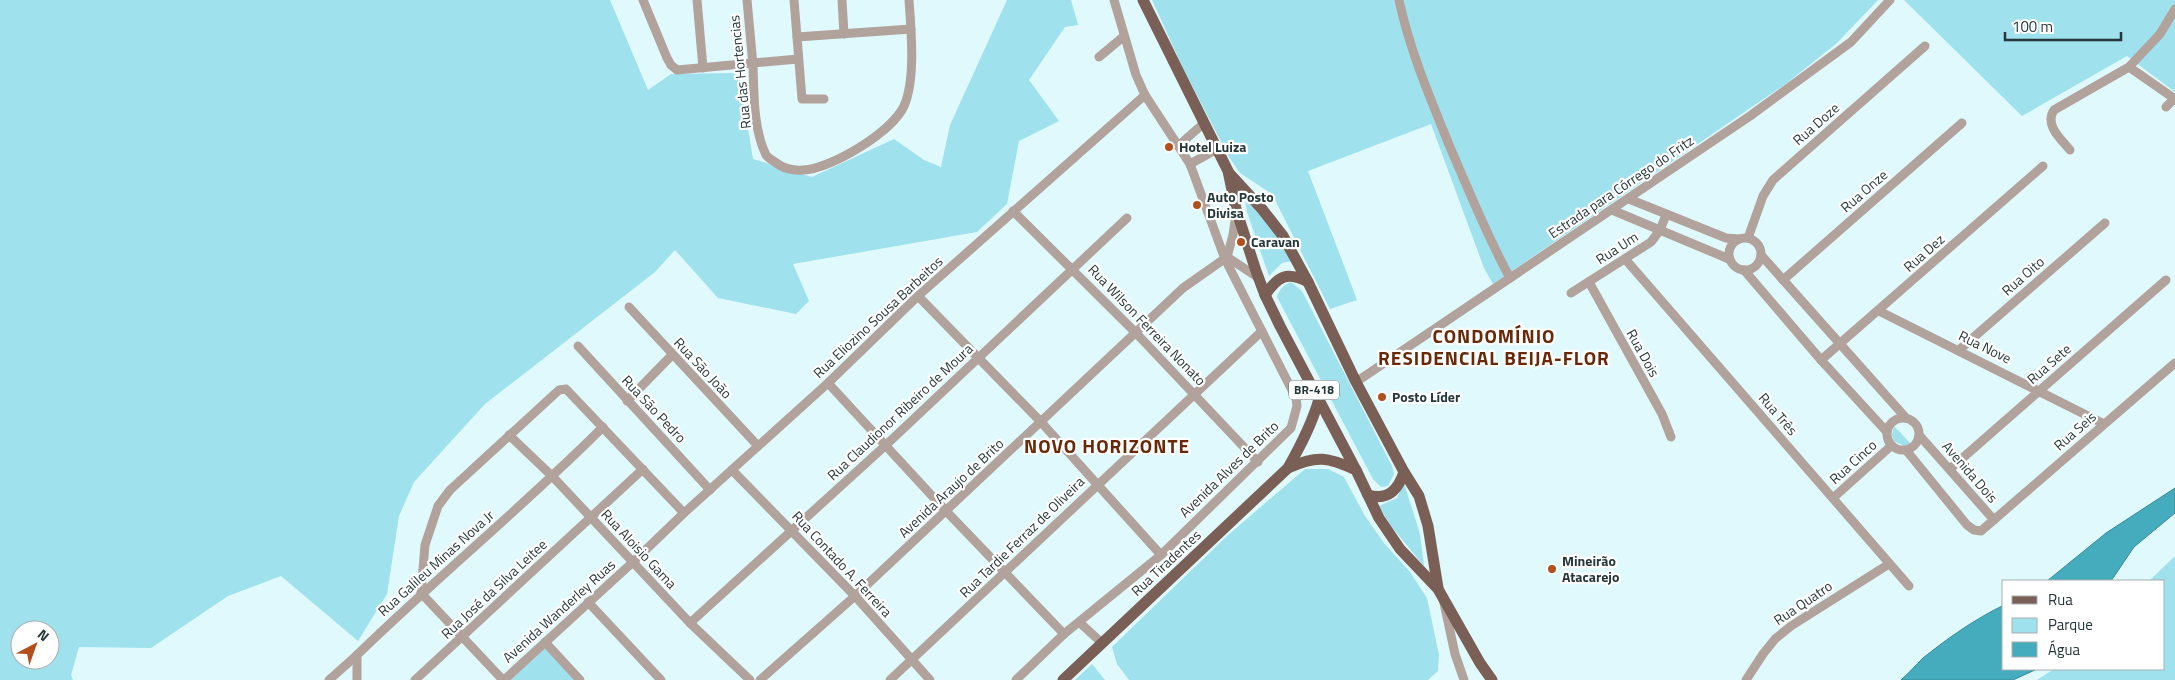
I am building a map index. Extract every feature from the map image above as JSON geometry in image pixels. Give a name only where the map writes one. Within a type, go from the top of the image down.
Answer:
[{"type":"main road","name":"BR-418","points":[[1143,0],[1228,172],[1236,208],[1265,295],[1379,518],[1400,549],[1440,594],[1492,680]]},
{"type":"main road","name":"BR-418","points":[[1228,172],[1262,209],[1283,236],[1308,282],[1356,382],[1404,472],[1419,496],[1426,518],[1440,594]]},
{"type":"main road","points":[[1265,295],[1279,279],[1288,275],[1296,276],[1308,282]]},
{"type":"main road","name":"Rua Tiradentes","points":[[1063,680],[1288,468],[1314,419],[1319,399]]},
{"type":"main road","name":"Rua Tiradentes","points":[[1288,468],[1307,460],[1324,458],[1356,470]]},
{"type":"main road","points":[[1368,495],[1378,498],[1388,494],[1401,482],[1404,472]]},
{"type":"street","points":[[642,0],[667,58],[677,70],[798,59]]},
{"type":"street","points":[[697,0],[703,68]]},
{"type":"street","name":"Rua das Hortencias","points":[[747,0],[754,93],[761,139],[767,156],[778,165],[796,170],[816,168],[842,157],[857,148],[894,119],[904,106],[908,86],[912,61],[911,29]]},
{"type":"street","points":[[794,0],[802,99],[824,99]]},
{"type":"street","points":[[842,0],[844,34]]},
{"type":"street","points":[[797,37],[911,29],[909,0]]},
{"type":"street","name":"Avenida Alves de Brito","points":[[1016,680],[1064,634],[1161,555],[1258,462],[1291,428],[1297,406],[1296,398],[1226,258],[1190,164],[1145,95],[1123,37],[1114,0]]},
{"type":"street","points":[[1399,0],[1405,28],[1418,70],[1482,223],[1510,278]]},
{"type":"street","name":"Estrada para Córrego do Fritz","points":[[1356,382],[1750,116],[1851,42],[1890,0]]},
{"type":"street","points":[[2070,150],[2053,129],[2050,120],[2054,110],[2129,66],[2160,34],[2175,9]]},
{"type":"street","points":[[1098,57],[1123,37]]},
{"type":"street","name":"Rua Doze","points":[[1743,238],[1772,180],[1925,46]]},
{"type":"street","points":[[2129,66],[2175,99],[2166,107]]},
{"type":"street","name":"Rua Eliozino Sousa Barbeitos","points":[[633,562],[918,296],[1145,95]]},
{"type":"street","points":[[1178,146],[1204,123]]},
{"type":"street","name":"Rua Onze","points":[[1783,280],[1962,123]]},
{"type":"street","points":[[1190,164],[1217,149]]},
{"type":"street","name":"Rua Dez","points":[[1821,360],[2044,166]]},
{"type":"street","points":[[1629,199],[1726,238],[1743,238]]},
{"type":"street","points":[[1236,208],[1233,235],[1226,258],[1259,278]]},
{"type":"street","points":[[1612,210],[1729,259],[1736,268],[1744,270],[1755,267],[1761,255]]},
{"type":"street","name":"Rua Wilson Ferreira Nonato","points":[[1013,211],[1136,333],[1258,462]]},
{"type":"street","name":"Rua Um","points":[[1571,293],[1626,260],[1651,242],[1660,230],[1666,215]]},
{"type":"street","name":"Rua Claudionor Ribeiro de Moura","points":[[690,623],[886,445],[1127,218]]},
{"type":"street","name":"Rua Oito","points":[[1959,350],[2105,223]]},
{"type":"street","points":[[1729,259],[1730,248],[1743,238]]},
{"type":"street","name":"Avenida Dois","points":[[1743,238],[1759,246],[1761,255],[1906,418],[1914,422],[1919,435],[1994,520],[1981,531],[1974,530],[1906,450]]},
{"type":"street","name":"Avenida Araujo de Brito","points":[[760,680],[855,596],[1183,288],[1226,258]]},
{"type":"street","name":"Rua Três","points":[[1626,260],[1909,586]]},
{"type":"street","points":[[1744,270],[1821,360],[1887,432]]},
{"type":"street","name":"Rua Sete","points":[[1950,469],[2166,280]]},
{"type":"street","name":"Rua Dois","points":[[1588,282],[1662,414],[1671,438]]},
{"type":"street","points":[[918,296],[1041,422],[1161,555]]},
{"type":"street","name":"Rua São João","points":[[629,307],[758,446]]},
{"type":"street","name":"Rua Nove","points":[[1879,311],[2041,390],[2104,424]]},
{"type":"street","name":"Rua Tardie Ferraz de Oliveira","points":[[890,680],[1262,331]]},
{"type":"street","name":"Rua São Pedro","points":[[578,346],[710,490]]},
{"type":"street","points":[[627,401],[672,355]]},
{"type":"street","name":"Rua Seis","points":[[1994,520],[2175,363]]},
{"type":"street","points":[[828,382],[946,511],[1064,634]]},
{"type":"street","points":[[503,680],[461,638],[421,593],[426,545],[438,506],[450,490],[509,435],[562,389],[566,389],[684,513]]},
{"type":"street","points":[[1906,418],[1893,421],[1887,432],[1887,439],[1891,446],[1898,450],[1906,450],[1916,444],[1919,435]]},
{"type":"street","name":"Rua Galileu Minas Nova Jr","points":[[329,680],[421,593],[553,477],[603,427]]},
{"type":"street","name":"Rua Aloisio Gama","points":[[509,435],[553,477],[690,623],[750,680]]},
{"type":"street","name":"Rua Cinco","points":[[1833,498],[1891,446]]},
{"type":"street","name":"Rua José da Silva Leitee","points":[[416,680],[643,470]]},
{"type":"street","name":"Rua Contado A. Ferreira","points":[[732,470],[855,596],[930,680]]},
{"type":"street","name":"Avenida Wanderley Ruas","points":[[503,680],[633,562]]},
{"type":"street","name":"Rua Quatro","points":[[1746,680],[1762,654],[1786,630],[1889,564]]},
{"type":"street","points":[[1440,594],[1455,654],[1464,680]]},
{"type":"street","points":[[588,602],[661,680]]},
{"type":"street","points":[[1080,622],[1102,643]]},
{"type":"street","points":[[546,642],[580,680]]},
{"type":"street","points":[[357,655],[357,680]]},
{"type":"green space","points":[[0,0],[610,0],[648,90],[671,74],[739,73],[753,159],[812,177],[894,139],[924,160],[941,167],[950,125],[1007,0],[1071,0],[1078,25],[1065,27],[1029,80],[1059,121],[1019,141],[1007,204],[977,232],[793,264],[809,301],[796,314],[718,298],[675,250],[655,272],[485,404],[414,482],[399,516],[387,594],[358,641],[281,576],[228,596],[151,648],[79,647],[71,675],[73,680],[0,680]]},
{"type":"green space","points":[[1152,0],[1878,0],[1837,43],[1787,83],[1493,284],[1484,268],[1431,124],[1308,171],[1357,300],[1330,309],[1272,194],[1240,173],[1229,157],[1183,68]]},
{"type":"green space","points":[[1904,0],[2175,0],[2175,92],[2127,56],[2022,116]]},
{"type":"green space","points":[[1244,193],[1278,234],[1292,261],[1282,263],[1269,276],[1247,212]]},
{"type":"green space","points":[[1291,282],[1302,291],[1392,466],[1394,474],[1388,486],[1381,487],[1373,479],[1277,297],[1282,288]]},
{"type":"green space","points":[[1894,426],[1911,444],[1904,446],[1894,441],[1892,435]]},
{"type":"green space","points":[[1305,469],[1328,469],[1344,477],[1365,516],[1384,543],[1410,572],[1427,598],[1439,655],[1438,671],[1428,680],[1129,680],[1117,664],[1112,647],[1228,535]]},
{"type":"green space","points":[[1404,483],[1420,534],[1424,566],[1391,526],[1379,506],[1397,498]]},
{"type":"green space","points":[[2175,556],[2175,680],[2037,680],[2052,670],[2165,670],[2165,580],[2150,580]]},
{"type":"green space","points":[[547,647],[577,680],[510,680]]},
{"type":"green space","points":[[1092,664],[1105,680],[1075,680]]},
{"type":"water","points":[[2175,488],[2175,513],[2134,547],[2112,580],[2048,580],[2106,533]]},
{"type":"water","points":[[2002,606],[2002,670],[2035,670],[2013,680],[1901,680],[1923,658],[1942,643]]},
{"type":"place","name":"Hotel Luiza","points":[[1169,147]]},
{"type":"place","name":"Auto Posto Divisa","points":[[1197,205]]},
{"type":"place","name":"Caravan","points":[[1241,242]]},
{"type":"place","name":"Posto Líder","points":[[1382,397]]},
{"type":"place","name":"Mineirão Atacarejo","points":[[1552,569]]},
{"type":"district","name":"CONDOMÍNIO RESIDENCIAL BEIJA-FLOR","points":[[1494,347]]},
{"type":"district","name":"NOVO HORIZONTE","points":[[1107,446]]}]
